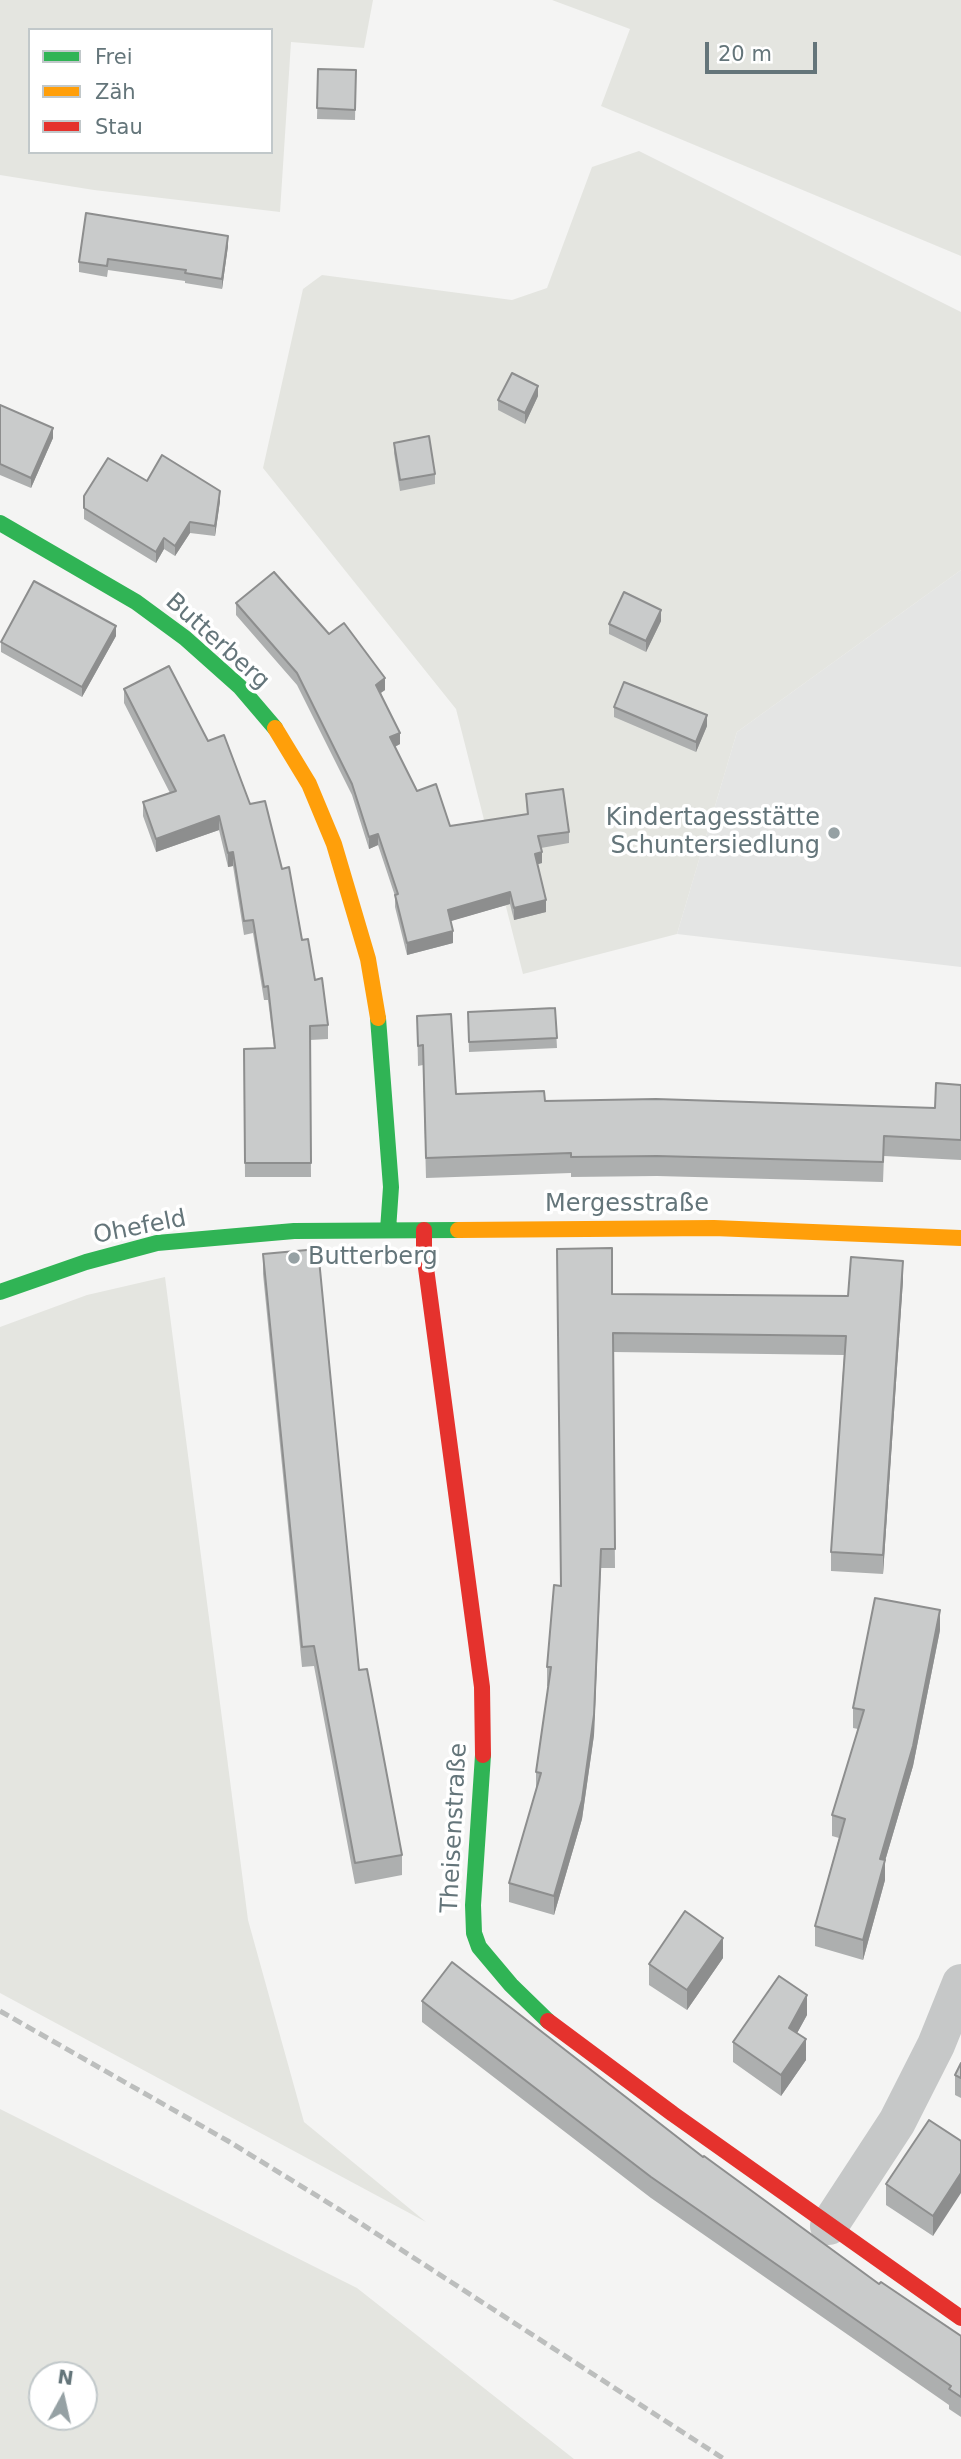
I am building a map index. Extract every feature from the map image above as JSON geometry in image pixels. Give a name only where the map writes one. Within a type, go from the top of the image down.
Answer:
[{"type":"street","name":"Butterberg","points":[[0,523],[136,602],[185,638],[240,687],[275,728],[309,784],[334,844],[352,901],[368,959],[379,1021],[391,1187],[388,1230]]},
{"type":"street","name":"Mergesstraße","points":[[293,1231],[714,1228],[961,1238]]},
{"type":"street","name":"Theisenstraße","points":[[424,1230],[424,1253],[482,1687],[483,1759],[473,1905],[474,1933],[477,1940],[487,1957],[511,1985],[548,2021],[829,2226],[961,2318]]},
{"type":"street","name":"Ohefeld","points":[[0,1292],[86,1262],[157,1243],[293,1231]]},
{"type":"street","points":[[829,2226],[897,2122],[936,2045],[961,1983]]},
{"type":"shaded area","points":[[0,0],[373,0],[364,48],[291,42],[280,212],[94,190],[0,175]]},
{"type":"shaded area","points":[[552,0],[961,0],[961,256],[601,106],[630,29]]},
{"type":"shaded area","points":[[639,151],[961,312],[961,570],[737,732],[677,934],[523,974],[456,709],[263,468],[303,289],[322,275],[512,300],[547,288],[592,167]]},
{"type":"shaded area","name":"Kindertagesstätte Schuntersiedlung","points":[[961,570],[961,967],[677,934],[737,732]]},
{"type":"shaded area","points":[[165,1277],[248,1920],[304,2122],[426,2222],[0,1993],[0,1327],[87,1295]]},
{"type":"shaded area","points":[[0,2109],[357,2288],[574,2459],[0,2459]]},
{"type":"building","points":[[318,69],[356,70],[355,110],[317,108]]},
{"type":"building","points":[[86,213],[228,236],[222,279],[185,273],[186,270],[108,259],[107,266],[79,262]]},
{"type":"building","points":[[512,373],[538,386],[525,413],[498,400]]},
{"type":"building","points":[[0,405],[53,428],[31,478],[0,464]]},
{"type":"building","points":[[429,436],[435,474],[400,480],[394,443]]},
{"type":"building","points":[[162,455],[220,491],[215,526],[190,522],[175,546],[164,538],[156,552],[84,508],[84,496],[108,458],[147,481]]},
{"type":"building","points":[[274,572],[329,634],[344,623],[385,678],[376,685],[400,733],[390,737],[417,791],[436,784],[450,826],[528,814],[526,794],[563,789],[569,832],[538,836],[542,852],[535,854],[546,900],[514,908],[510,892],[448,910],[453,931],[407,943],[395,895],[398,894],[378,834],[369,837],[352,784],[297,673],[236,603]]},
{"type":"building","points":[[34,581],[116,626],[82,687],[1,642]]},
{"type":"building","points":[[624,592],[661,610],[646,641],[609,624]]},
{"type":"building","points":[[169,666],[208,741],[224,735],[250,804],[265,801],[282,869],[289,867],[302,940],[308,939],[315,980],[322,978],[328,1025],[310,1026],[311,1163],[245,1163],[244,1049],[275,1048],[268,986],[264,987],[253,920],[244,921],[233,852],[228,853],[219,816],[156,839],[143,802],[176,791],[124,689]]},
{"type":"building","points":[[624,682],[707,715],[696,742],[614,707]]},
{"type":"building","points":[[555,1008],[557,1038],[469,1042],[468,1012]]},
{"type":"building","points":[[451,1014],[456,1094],[544,1091],[545,1101],[656,1099],[935,1108],[936,1083],[961,1085],[961,1140],[884,1136],[883,1162],[657,1156],[571,1157],[571,1153],[426,1158],[423,1045],[418,1046],[417,1016]]},
{"type":"building","points":[[612,1248],[612,1294],[848,1296],[851,1257],[903,1261],[883,1555],[831,1552],[846,1336],[613,1333],[615,1549],[601,1549],[594,1715],[582,1800],[554,1896],[509,1883],[541,1773],[536,1772],[551,1667],[547,1667],[554,1585],[561,1586],[557,1249]]},
{"type":"building","points":[[318,1249],[359,1670],[367,1669],[402,1855],[355,1863],[314,1646],[302,1647],[263,1254]]},
{"type":"building","points":[[875,1598],[940,1610],[913,1746],[880,1859],[885,1860],[863,1940],[815,1926],[845,1819],[832,1815],[864,1710],[853,1708]]},
{"type":"building","points":[[685,1911],[723,1938],[687,1990],[649,1964]]},
{"type":"building","points":[[452,1962],[703,2157],[879,2284],[881,2282],[961,2336],[961,2397],[949,2389],[951,2386],[651,2177],[422,2001]]},
{"type":"building","points":[[779,1976],[807,1995],[789,2028],[806,2039],[781,2075],[733,2042]]},
{"type":"building","points":[[961,2063],[961,2078],[955,2075]]},
{"type":"building","points":[[929,2120],[961,2141],[961,2173],[933,2216],[886,2184]]},
{"type":"railway","points":[[0,2011],[228,2141],[340,2210],[724,2459]]},
{"type":"traffic: fast","points":[[0,523],[136,602],[185,638],[240,687],[275,728]]},
{"type":"traffic: fast","points":[[378,1018],[391,1187],[388,1230]]},
{"type":"traffic: fast","points":[[0,1292],[86,1262],[157,1243],[294,1231],[458,1230]]},
{"type":"traffic: fast","points":[[483,1755],[473,1905],[474,1933],[479,1947],[511,1985],[548,2021]]},
{"type":"traffic: slow","points":[[275,728],[309,784],[334,844],[368,959],[378,1018]]},
{"type":"traffic: slow","points":[[458,1230],[714,1228],[961,1238]]},
{"type":"traffic: jam","points":[[424,1230],[424,1253],[482,1687],[483,1755]]},
{"type":"traffic: jam","points":[[548,2021],[673,2114],[961,2318]]},
{"type":"place","name":"Kindertagesstätte Schuntersiedlung","points":[[834,833]]},
{"type":"place","name":"Butterberg","points":[[294,1258]]}]
